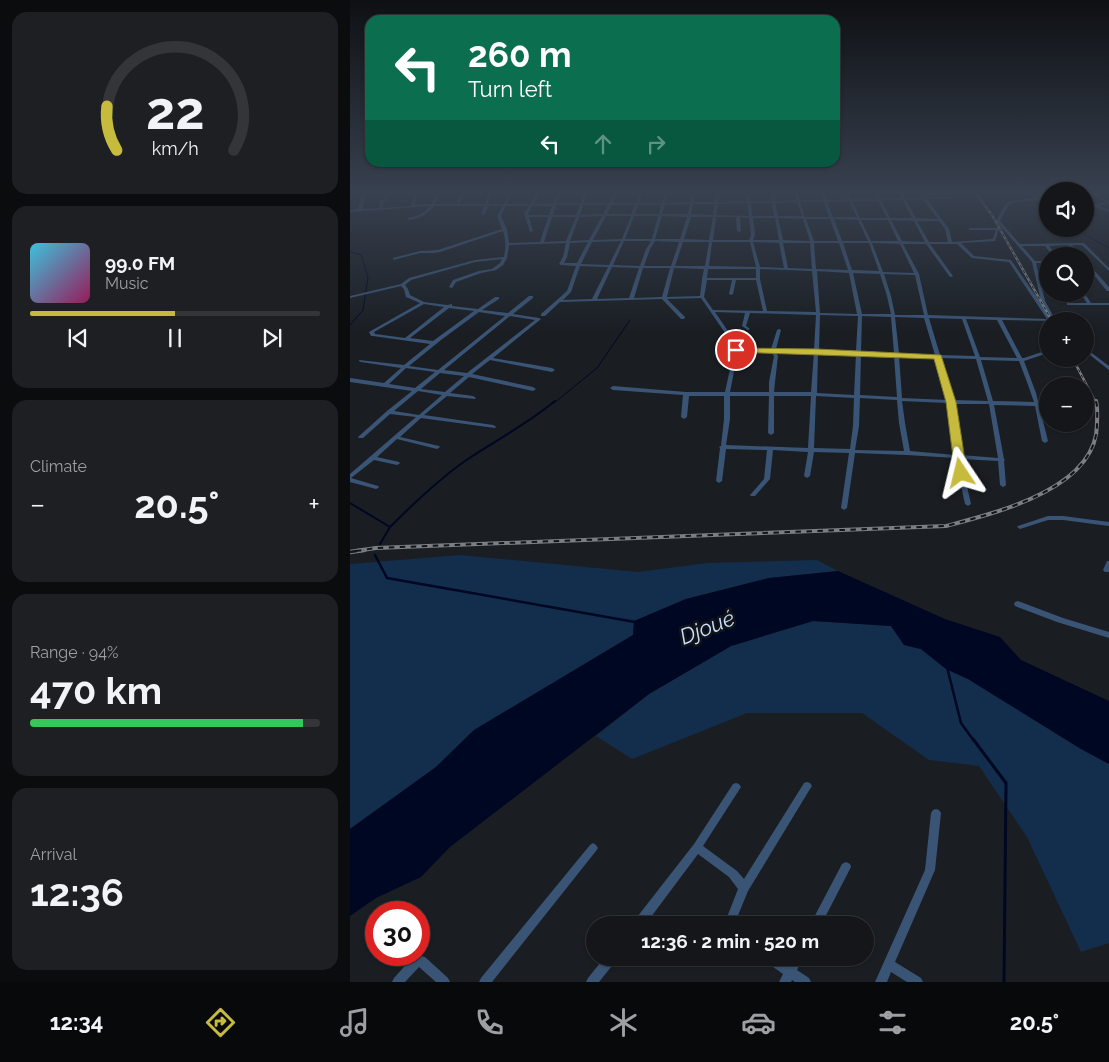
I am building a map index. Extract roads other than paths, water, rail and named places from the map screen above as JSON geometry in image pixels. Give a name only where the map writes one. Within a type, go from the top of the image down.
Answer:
[{"type":"street","points":[[394,259],[424,252],[438,252],[475,240]]},
{"type":"street","points":[[451,287],[454,281],[483,271],[495,270],[505,258],[509,247],[506,240]]},
{"type":"street","points":[[507,244],[623,240],[957,242],[994,240]]},
{"type":"street","points":[[594,300],[623,240]]},
{"type":"street","points":[[751,240],[758,268],[758,279],[765,312]]},
{"type":"street","points":[[1015,240],[1034,262],[1043,301],[1049,312]]},
{"type":"street","points":[[568,241],[565,257],[561,264],[672,268],[758,268],[917,274]]},
{"type":"street","points":[[544,315],[569,292],[578,264],[590,241]]},
{"type":"street","points":[[630,299],[653,241]]},
{"type":"street","points":[[664,299],[681,241]]},
{"type":"street","points":[[710,241],[702,297],[732,340],[736,350],[732,378],[726,395],[727,419],[719,481]]},
{"type":"street","points":[[781,241],[786,269]]},
{"type":"street","points":[[807,476],[811,449],[818,314],[812,241]]},
{"type":"street","points":[[839,241],[851,272],[860,316],[858,397],[853,451],[844,508]]},
{"type":"street","points":[[868,241],[882,273],[895,329],[895,354],[907,453]]},
{"type":"street","points":[[900,242],[917,274],[926,316],[951,402],[958,457],[968,504]]},
{"type":"street","points":[[927,242],[951,276]]},
{"type":"street","points":[[712,311],[1050,320],[1010,261],[973,257],[957,242]]},
{"type":"street","points":[[1020,245],[1083,244],[1109,270]]},
{"type":"street","points":[[350,296],[402,286],[410,279],[471,262],[505,258]]},
{"type":"street","points":[[1034,262],[1039,262]]},
{"type":"street","points":[[1094,263],[1103,264]]},
{"type":"street","points":[[1094,272],[1109,290]]},
{"type":"street","points":[[704,279],[758,279]]},
{"type":"street","points":[[731,294],[734,279]]},
{"type":"street","points":[[350,478],[468,375],[491,359],[539,319],[450,305],[423,303],[408,296],[406,288],[402,286]]},
{"type":"street","points":[[361,437],[389,412],[532,297]]},
{"type":"street","points":[[560,301],[702,297]]},
{"type":"street","points":[[386,384],[435,342],[497,298]]},
{"type":"street","points":[[664,299],[683,318]]},
{"type":"street","points":[[423,303],[371,332],[373,335],[435,342]]},
{"type":"street","points":[[1069,304],[1109,304]]},
{"type":"street","points":[[406,339],[450,305]]},
{"type":"street","points":[[748,312],[744,326],[748,329]]},
{"type":"street","points":[[963,317],[979,357],[991,402],[1002,460],[1003,485]]},
{"type":"street","points":[[999,318],[1032,389],[1045,441]]},
{"type":"street","points":[[771,433],[776,356],[773,351],[779,330]]},
{"type":"street","points":[[736,350],[817,351],[1020,360],[1028,360],[1039,355]]},
{"type":"street","points":[[1094,356],[1109,368]]},
{"type":"street","points":[[491,359],[552,370]]},
{"type":"street","points":[[361,361],[468,375],[533,389]]},
{"type":"street","points":[[350,380],[472,398]]},
{"type":"street","points":[[613,388],[686,394],[772,396],[814,394],[951,402],[1037,404]]},
{"type":"street","points":[[684,417],[686,394]]},
{"type":"street","points":[[389,412],[493,427]]},
{"type":"street","points":[[398,438],[437,447]]},
{"type":"street","points":[[722,447],[907,453],[1002,460]]},
{"type":"street","points":[[753,495],[767,479],[770,448]]},
{"type":"street","points":[[374,458],[397,463]]},
{"type":"street","points":[[350,478],[376,487]]},
{"type":"street","points":[[1020,527],[1048,518],[1109,524]]},
{"type":"street","points":[[1018,604],[1069,623],[1109,635]]},
{"type":"street","points":[[733,916],[744,888],[807,786]]},
{"type":"street","points":[[645,916],[696,847],[736,787]]},
{"type":"street","points":[[881,982],[930,870],[936,813]]},
{"type":"street","points":[[696,847],[733,874],[744,888]]},
{"type":"street","points":[[485,982],[593,848]]},
{"type":"street","points":[[820,916],[846,867]]},
{"type":"street","points":[[398,982],[415,963],[420,961],[444,982]]},
{"type":"street","points":[[889,964],[918,982]]},
{"type":"street","points":[[592,982],[605,966]]},
{"type":"street","points":[[778,966],[788,977],[805,982]]},
{"type":"water","name":"Djoué","points":[[838,571],[945,619],[1000,637],[1021,660],[1109,701],[1109,764],[1081,749],[968,679],[946,669],[921,649],[904,645],[891,626],[813,621],[731,646],[649,694],[450,847],[421,877],[372,901],[365,901],[365,906],[350,916],[350,829],[436,767],[474,730],[633,635],[634,621],[686,599],[769,578]]},
{"type":"waterway","points":[[1094,240],[1109,248]]},
{"type":"waterway","points":[[350,252],[361,255],[368,277],[363,310],[350,325]]},
{"type":"waterway","points":[[554,403],[597,368],[630,320]]},
{"type":"waterway","points":[[390,527],[426,492],[455,468],[522,425],[555,401]]},
{"type":"waterway","points":[[350,503],[390,527]]},
{"type":"waterway","points":[[380,544],[390,527]]},
{"type":"waterway","points":[[375,555],[387,578],[635,622]]},
{"type":"waterway","points":[[947,667],[961,723],[974,741]]},
{"type":"waterway","points":[[973,739],[1006,783],[1004,982]]},
{"type":"railway","points":[[1006,240],[1047,312]]},
{"type":"railway","points":[[1077,367],[1096,403]]},
{"type":"railway","points":[[356,551],[376,548],[946,526],[1015,505],[1040,494],[1062,481],[1080,466],[1093,447],[1097,424],[1096,401]]},
{"type":"railway","points":[[350,552],[364,550]]}]
